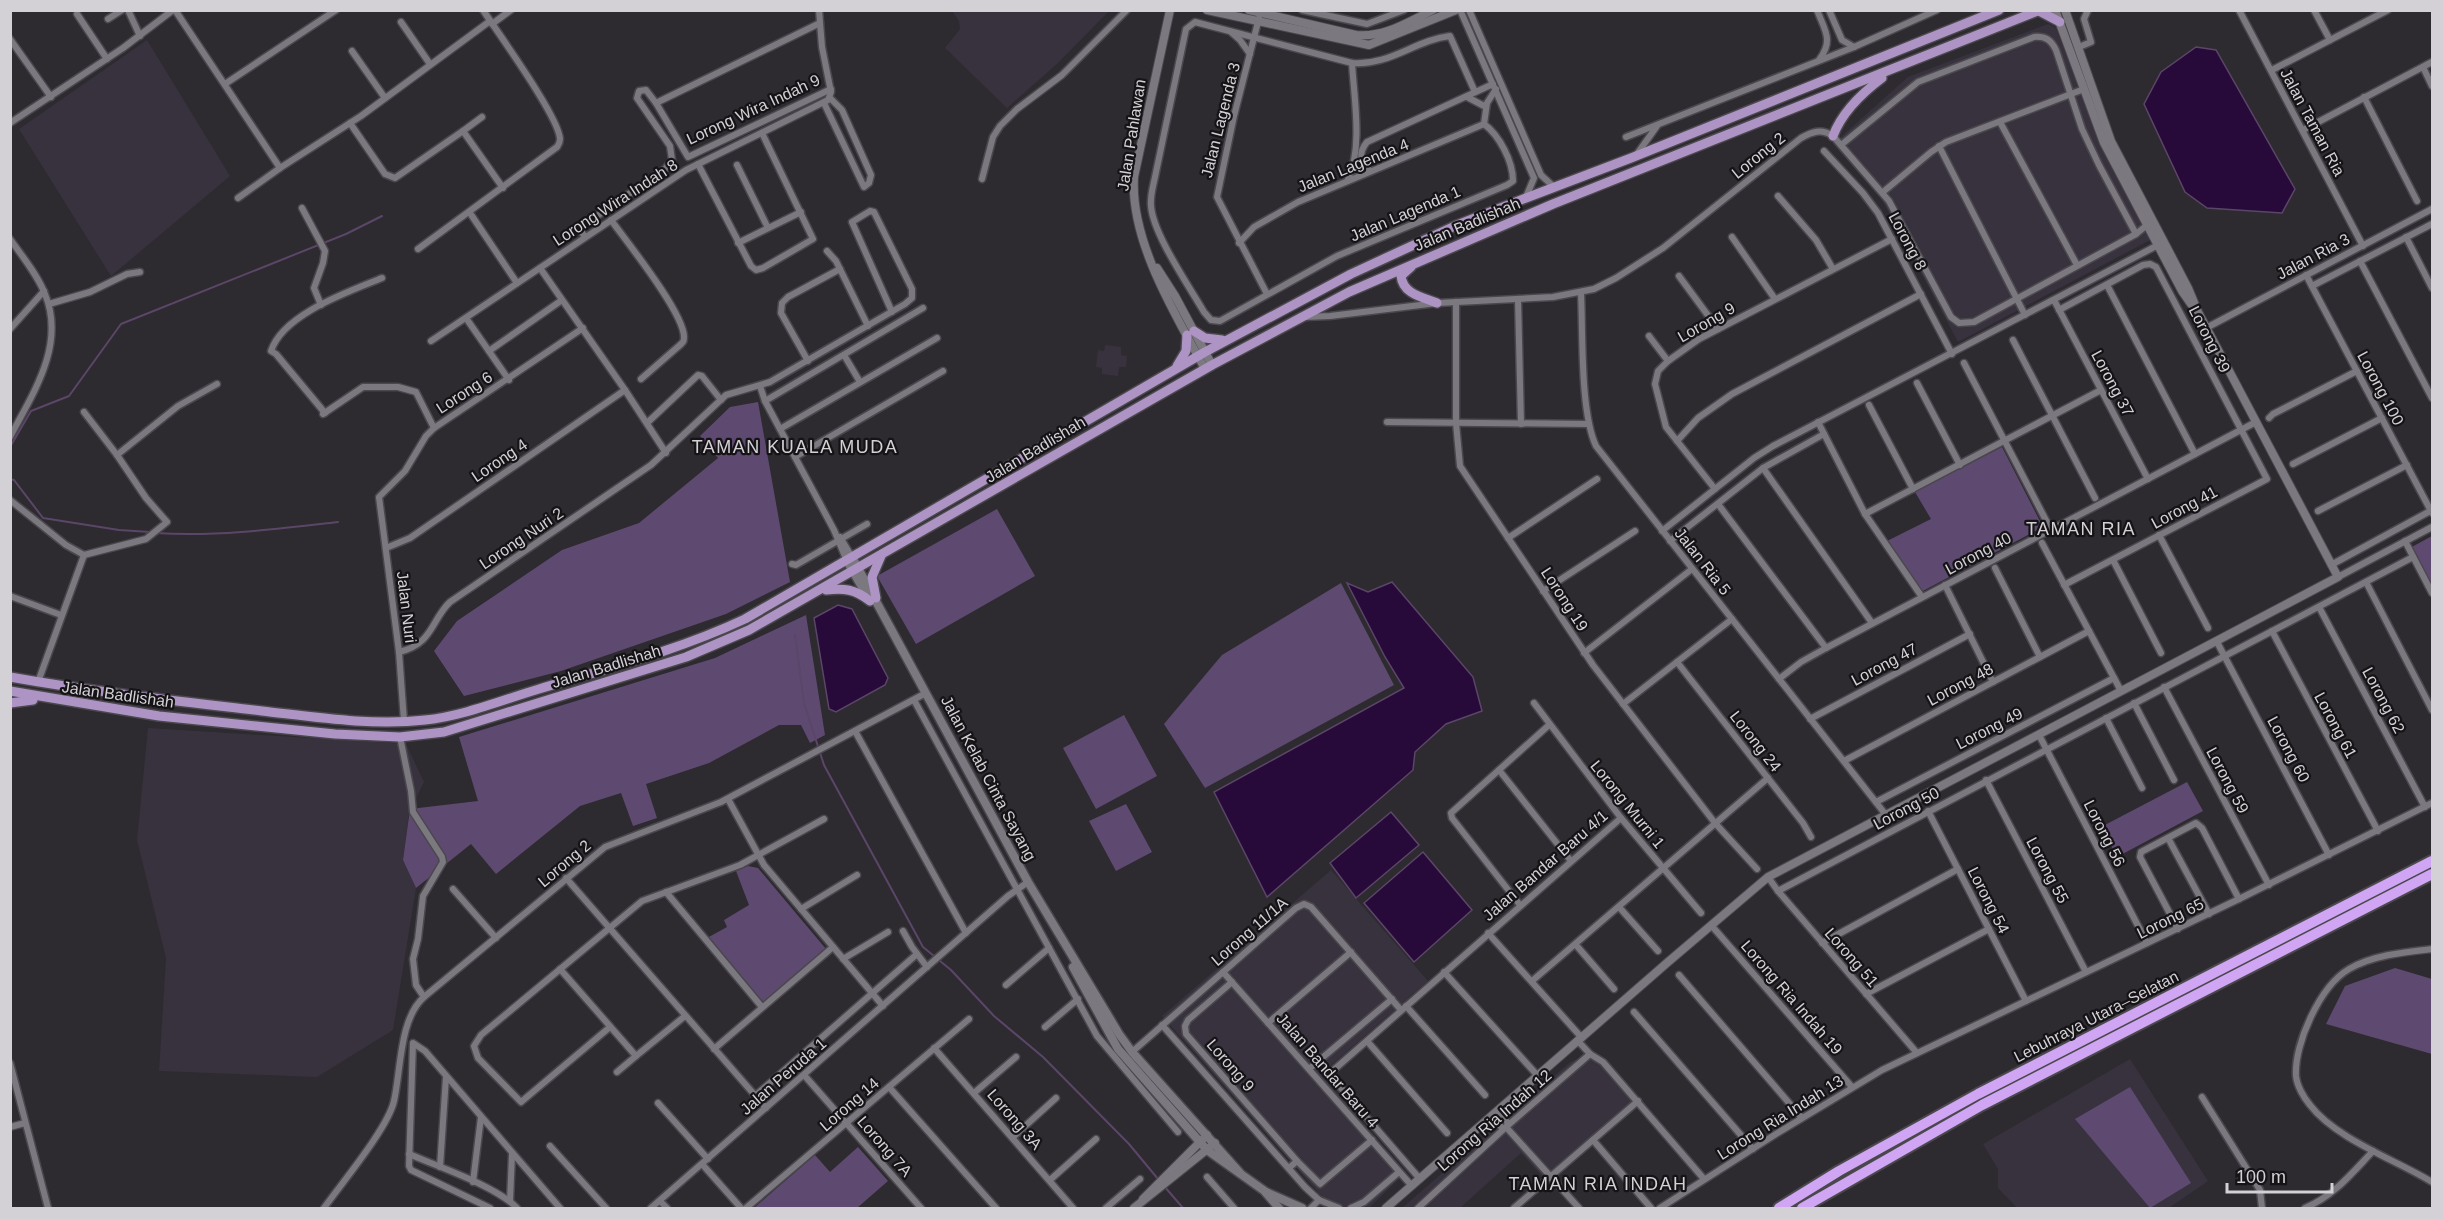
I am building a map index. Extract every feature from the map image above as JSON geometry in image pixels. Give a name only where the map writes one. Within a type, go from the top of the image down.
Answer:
[{"type":"highway","name":"Lebuhraya Utara–Selatan","points":[[1779,1209],[1839,1172],[1978,1094],[2433,861]]},
{"type":"highway","name":"Lebuhraya Utara–Selatan","points":[[1802,1209],[1982,1105],[2433,874]]},
{"type":"main road","name":"Jalan Badlishah","points":[[10,677],[161,701],[331,718],[404,721],[426,720],[468,710],[649,657],[745,619],[1228,339],[1351,274],[1526,198],[1999,10]]},
{"type":"main road","name":"Jalan Badlishah","points":[[10,692],[159,716],[335,734],[400,737],[444,732],[652,668],[731,639],[856,570],[1209,367],[1348,292],[1553,204],[2040,11]]},
{"type":"main road","points":[[2040,11],[2060,22]]},
{"type":"main road","points":[[1833,136],[1842,117],[1852,104],[1894,70]]},
{"type":"main road","points":[[1433,254],[1404,272],[1401,279],[1402,284],[1413,293],[1433,304]]},
{"type":"main road","points":[[1174,370],[1186,351],[1191,333],[1213,341],[1228,339]]},
{"type":"main road","points":[[820,590],[847,589],[873,600],[872,577],[881,555]]},
{"type":"main road","name":"Jalan Kelab Cinta Sayang","points":[[850,559],[893,633],[1059,937],[1132,1052],[1240,1173]]},
{"type":"main road","points":[[649,657],[652,668]]},
{"type":"main road","points":[[10,703],[23,700],[63,701]]},
{"type":"main road","name":"Jalan Kelab Cinta Sayang","points":[[1059,937],[1080,982],[1118,1049],[1199,1142],[1216,1158],[1266,1192],[1302,1209]]},
{"type":"main road","name":"Jalan Kelab Cinta Sayang","points":[[1266,1192],[1279,1209]]},
{"type":"street","points":[[108,19],[122,10]]},
{"type":"street","points":[[128,10],[140,36]]},
{"type":"street","points":[[10,123],[107,59],[174,10],[280,168]]},
{"type":"street","points":[[225,84],[336,10]]},
{"type":"street","points":[[418,249],[557,147],[560,139],[546,106],[483,10]]},
{"type":"street","points":[[238,198],[511,10]]},
{"type":"street","points":[[819,10],[822,47],[831,89],[827,100],[864,187],[869,183],[872,175],[842,110],[827,100]]},
{"type":"street","points":[[982,179],[990,144],[1000,126],[1017,109],[1062,75],[1127,10]]},
{"type":"street","name":"Jalan Pahlawan","points":[[1170,10],[1143,127],[1134,186],[1136,214],[1153,262],[1175,296],[1209,367]]},
{"type":"street","points":[[1207,10],[1369,45],[1462,11]]},
{"type":"street","points":[[1250,10],[1370,36],[1384,33],[1433,10]]},
{"type":"street","points":[[1302,10],[1367,24],[1404,10]]},
{"type":"street","points":[[1816,10],[1828,41],[1828,48],[1819,61]]},
{"type":"street","points":[[1829,10],[1842,40],[1854,47]]},
{"type":"street","points":[[2055,10],[2104,143],[2147,225],[2161,244]]},
{"type":"street","points":[[2065,10],[2099,110],[2182,291],[2198,312],[2338,577]]},
{"type":"street","points":[[2079,47],[2091,42],[2084,19],[2088,10]]},
{"type":"street","name":"Jalan Taman Ria","points":[[2239,10],[2363,246]]},
{"type":"street","points":[[2314,10],[2330,40]]},
{"type":"street","points":[[1462,11],[1502,86],[1541,174],[1554,187]]},
{"type":"street","points":[[1462,11],[1534,178],[1526,198]]},
{"type":"street","points":[[1626,137],[1854,47],[1932,11]]},
{"type":"street","points":[[2272,70],[2386,11]]},
{"type":"street","name":"Jalan Lagenda 3","points":[[1261,12],[1217,191],[1218,201],[1267,294]]},
{"type":"street","points":[[77,14],[107,59]]},
{"type":"street","points":[[401,22],[430,64]]},
{"type":"street","name":"Jalan Lagenda 1","points":[[1228,30],[1195,22],[1186,29],[1151,198],[1152,214],[1166,245],[1204,312],[1211,320],[1220,321],[1336,256],[1508,185],[1513,181],[1513,174],[1498,139],[1484,124]]},
{"type":"street","points":[[656,103],[820,23]]},
{"type":"street","points":[[1228,30],[1352,63],[1377,63],[1450,36],[1475,92]]},
{"type":"street","points":[[1228,30],[1240,40],[1250,54]]},
{"type":"street","points":[[1841,145],[1887,105],[1918,82],[2034,37],[2046,38],[2052,42],[2070,95],[2099,165],[2136,234]]},
{"type":"street","points":[[10,39],[51,97]]},
{"type":"street","points":[[352,51],[385,98]]},
{"type":"street","points":[[2303,130],[2433,62]]},
{"type":"street","points":[[1348,179],[1354,166],[1356,130],[1352,63]]},
{"type":"street","points":[[2423,67],[2433,86]]},
{"type":"street","points":[[1370,171],[1360,158],[1360,152],[1367,142],[1475,92],[1502,86]]},
{"type":"street","points":[[1484,124],[1486,107],[1494,87]]},
{"type":"street","name":"Lorong Wira Indah 9","points":[[585,237],[581,231],[584,225],[665,169],[672,160],[670,146],[636,96],[639,91],[646,90],[656,103],[688,157],[831,89]]},
{"type":"street","points":[[1882,192],[1939,146],[2084,89]]},
{"type":"street","points":[[1467,97],[1486,107]]},
{"type":"street","points":[[2364,98],[2417,201]]},
{"type":"street","name":"Lorong Wira Indah 8","points":[[431,341],[695,166],[827,100]]},
{"type":"street","points":[[350,123],[386,174],[395,178],[482,117]]},
{"type":"street","points":[[2000,122],[2077,265]]},
{"type":"street","points":[[1631,158],[1643,148],[1659,123]]},
{"type":"street","name":"Jalan Lagenda 4","points":[[1239,243],[1254,227],[1298,202],[1348,179],[1484,124]]},
{"type":"street","points":[[463,130],[503,188]]},
{"type":"street","points":[[1356,130],[1367,142]]},
{"type":"street","name":"Lorong 2","points":[[1303,317],[1581,293],[1616,278],[1663,248],[1801,138],[1818,131],[1833,136]]},
{"type":"street","points":[[688,157],[753,269],[763,268],[813,240],[762,133]]},
{"type":"street","points":[[1833,136],[1882,192],[1955,321],[1965,324],[1974,322],[2136,234],[2147,225]]},
{"type":"street","points":[[1939,146],[2025,315]]},
{"type":"street","name":"Lorong 8","points":[[1824,151],[1870,203],[1892,238],[1952,354]]},
{"type":"street","points":[[737,165],[768,228]]},
{"type":"street","points":[[1778,196],[1816,240],[1833,269]]},
{"type":"street","points":[[302,208],[322,244],[324,263],[314,288],[321,305]]},
{"type":"street","name":"Jalan Ria 3","points":[[2206,328],[2433,209]]},
{"type":"street","points":[[647,423],[698,375],[702,376],[721,400],[730,393],[760,386],[808,361],[892,312],[910,301],[913,294],[874,212],[870,211],[852,222],[892,312]]},
{"type":"street","points":[[738,243],[801,212]]},
{"type":"street","points":[[470,213],[517,283]]},
{"type":"street","points":[[611,220],[666,298],[683,333],[683,341],[680,345],[641,379]]},
{"type":"street","points":[[2312,286],[2433,224]]},
{"type":"street","points":[[1732,237],[1775,299]]},
{"type":"street","points":[[2406,237],[2433,288]]},
{"type":"street","points":[[10,238],[44,291],[49,304],[51,345],[48,358],[10,437]]},
{"type":"street","name":"Lorong 9","points":[[1715,489],[1666,427],[1655,384],[1656,374],[1668,361],[1691,344],[1892,238]]},
{"type":"street","points":[[1662,531],[1761,453],[2161,244]]},
{"type":"street","points":[[827,251],[840,269],[868,326]]},
{"type":"street","points":[[2360,261],[2433,398]]},
{"type":"street","name":"Lorong 39","points":[[2107,285],[2143,265],[2150,264],[2160,271],[2242,430]]},
{"type":"street","points":[[540,268],[666,453]]},
{"type":"street","points":[[808,361],[781,313],[781,306],[788,297],[840,269]]},
{"type":"street","points":[[49,304],[90,292],[127,274],[140,272]]},
{"type":"street","name":"Lorong 100","points":[[2306,275],[2432,511]]},
{"type":"street","points":[[1679,276],[1718,329]]},
{"type":"street","points":[[382,278],[321,305],[277,338],[271,351],[276,354],[324,413],[363,387],[398,387],[416,392],[434,428]]},
{"type":"street","points":[[2059,310],[2107,285],[2195,454]]},
{"type":"street","points":[[10,330],[44,291]]},
{"type":"street","name":"Jalan Ria 5","points":[[1581,293],[1589,424],[1593,440],[1600,452],[1886,815]]},
{"type":"street","points":[[1677,441],[1698,418],[1732,394],[1921,294]]},
{"type":"street","points":[[1518,299],[1521,424]]},
{"type":"street","points":[[489,351],[562,300]]},
{"type":"street","name":"Lorong 37","points":[[2054,300],[2148,478]]},
{"type":"street","name":"Lorong 19","points":[[1456,302],[1456,423],[1460,466],[1584,653],[1715,823],[1757,869]]},
{"type":"street","points":[[765,401],[922,308]]},
{"type":"street","points":[[466,318],[509,380]]},
{"type":"street","name":"Lorong 6","points":[[379,497],[405,471],[426,436],[434,428],[509,380],[583,328]]},
{"type":"street","points":[[1649,336],[1668,361]]},
{"type":"street","points":[[780,429],[937,338]]},
{"type":"street","points":[[2013,340],[2095,498]]},
{"type":"street","points":[[844,355],[860,382]]},
{"type":"street","points":[[1964,363],[2051,530]]},
{"type":"street","points":[[795,457],[943,371]]},
{"type":"street","points":[[2269,418],[2357,371]]},
{"type":"street","points":[[1917,383],[1960,465]]},
{"type":"street","points":[[117,455],[178,406],[217,384]]},
{"type":"street","points":[[760,386],[765,401],[850,559]]},
{"type":"street","name":"Lorong 4","points":[[386,548],[416,533],[625,390]]},
{"type":"street","points":[[1864,514],[2102,390]]},
{"type":"street","name":"Lorong Nuri 2","points":[[399,652],[415,645],[430,633],[450,602],[551,535],[666,453],[721,400]]},
{"type":"street","points":[[1869,405],[1913,489]]},
{"type":"street","points":[[10,500],[66,544],[84,555],[139,542],[151,536],[167,522],[146,498],[84,412]]},
{"type":"street","points":[[2293,464],[2382,418]]},
{"type":"street","points":[[1387,422],[1589,424]]},
{"type":"street","points":[[1818,422],[1864,514],[1922,597]]},
{"type":"street","name":"Lorong 40","points":[[1779,679],[1801,662],[1872,623],[2256,422]]},
{"type":"street","name":"Lorong 41","points":[[2064,585],[2267,479],[2242,430]]},
{"type":"street","points":[[1670,541],[1763,468],[1824,434]]},
{"type":"street","points":[[2318,511],[2407,465]]},
{"type":"street","points":[[1763,468],[1872,623]]},
{"type":"street","points":[[1508,538],[1597,479]]},
{"type":"street","name":"Jalan Nuri","points":[[379,497],[399,652],[404,721]]},
{"type":"street","points":[[1718,504],[1826,648]]},
{"type":"street","points":[[2331,565],[2432,511]]},
{"type":"street","points":[[792,564],[796,565],[867,524]]},
{"type":"street","points":[[1386,1209],[1768,877],[2433,527]]},
{"type":"street","points":[[1544,591],[1635,531]]},
{"type":"street","points":[[2159,535],[2208,628]]},
{"type":"street","points":[[2405,541],[2433,594]]},
{"type":"street","points":[[2042,543],[2121,691]]},
{"type":"street","points":[[38,682],[84,555]]},
{"type":"street","name":"Lorong 50","points":[[1778,891],[2413,557]]},
{"type":"street","points":[[2113,560],[2161,653]]},
{"type":"street","points":[[1995,568],[2040,657]]},
{"type":"street","points":[[1584,653],[1692,569]]},
{"type":"street","points":[[2366,582],[2433,710]]},
{"type":"street","points":[[1945,585],[1994,681]]},
{"type":"street","points":[[10,596],[61,615]]},
{"type":"street","name":"Lorong 62","points":[[2319,607],[2425,807]]},
{"type":"street","points":[[1623,704],[1731,619]]},
{"type":"street","name":"Lorong 48","points":[[1844,761],[2089,631]]},
{"type":"street","name":"Lorong 61","points":[[2272,631],[2378,831]]},
{"type":"street","name":"Lorong 47","points":[[1810,719],[1970,634]]},
{"type":"street","name":"Lorong 60","points":[[2217,642],[2329,855]]},
{"type":"street","name":"Lorong 24","points":[[1677,662],[1803,823],[1811,837]]},
{"type":"street","name":"Lorong 49","points":[[1876,802],[2114,678]]},
{"type":"street","name":"Lorong 59","points":[[2164,687],[2269,885]]},
{"type":"street","name":"Lorong 2","points":[[424,997],[605,846],[728,799],[926,693]]},
{"type":"street","points":[[914,700],[1103,1046],[1178,1132]]},
{"type":"street","name":"Lorong Murni 1","points":[[1532,981],[1662,868],[1534,703]]},
{"type":"street","points":[[2134,703],[2174,780]]},
{"type":"street","points":[[2106,717],[2142,788]]},
{"type":"street","points":[[1520,905],[1452,818],[1451,813],[1549,725]]},
{"type":"street","points":[[855,731],[966,933]]},
{"type":"street","name":"Lorong 56","points":[[2039,735],[2147,944]]},
{"type":"street","points":[[324,1209],[390,1113],[398,1083],[401,1048],[416,1005],[424,997],[416,985],[413,959],[418,939],[423,896],[443,862],[413,812],[400,737]]},
{"type":"street","points":[[1499,770],[1571,861]]},
{"type":"street","points":[[1701,914],[1662,868],[1768,778]]},
{"type":"street","name":"Lorong 55","points":[[1986,780],[2086,972]]},
{"type":"street","points":[[728,799],[758,856],[883,1006]]},
{"type":"street","name":"Lorong 65","points":[[1917,1053],[2269,885],[2433,803]]},
{"type":"street","name":"Lorong 54","points":[[1928,811],[2026,1001]]},
{"type":"street","name":"Jalan Bandar Baru 4/1","points":[[1330,1077],[1331,1071],[1621,818]]},
{"type":"street","points":[[610,1027],[521,1102],[478,1058],[474,1046],[476,1040],[642,901],[758,856],[824,819]]},
{"type":"street","points":[[2178,928],[2140,857],[2141,852],[2196,822],[2200,825],[2239,899]]},
{"type":"street","points":[[2168,838],[2209,914]]},
{"type":"street","points":[[1822,943],[1958,869]]},
{"type":"street","points":[[801,909],[857,875]]},
{"type":"street","name":"Lorong 51","points":[[1768,877],[1917,1053]]},
{"type":"street","points":[[566,878],[766,1108]]},
{"type":"street","name":"Jalan Peruda 1","points":[[651,1209],[942,953],[1028,882]]},
{"type":"street","points":[[453,889],[496,938]]},
{"type":"street","points":[[666,892],[762,1007]]},
{"type":"street","name":"Lorong 11/1A","points":[[1132,1052],[1296,908],[1304,904],[1311,907],[1392,999],[1485,1095]]},
{"type":"street","points":[[1619,907],[1658,951]]},
{"type":"street","name":"Lorong Ria Indah 19","points":[[1711,925],[1852,1087]]},
{"type":"street","points":[[1866,994],[1989,929]]},
{"type":"street","points":[[903,931],[916,954],[930,965]]},
{"type":"street","points":[[843,959],[888,932]]},
{"type":"street","points":[[1488,933],[1532,981],[1590,1054],[1603,1062],[1704,1179]]},
{"type":"street","points":[[1575,945],[1614,989]]},
{"type":"street","points":[[714,1049],[833,947]]},
{"type":"street","points":[[1005,985],[1049,948]]},
{"type":"street","points":[[2433,949],[2377,959],[2348,970],[2333,982],[2323,995],[2304,1037],[2296,1077],[2308,1103],[2331,1125],[2373,1151],[2433,1182]]},
{"type":"street","points":[[1268,1023],[1351,952]]},
{"type":"street","points":[[755,1096],[916,954]]},
{"type":"street","points":[[560,969],[636,1056]]},
{"type":"street","name":"Jalan Bandar Baru 4","points":[[1223,972],[1412,1186]]},
{"type":"street","points":[[1444,972],[1538,1076]]},
{"type":"street","points":[[1678,975],[1802,1118]]},
{"type":"street","name":"Lorong 9","points":[[1232,982],[1188,1020],[1185,1026],[1186,1035],[1297,1161],[1320,1184],[1372,1140]]},
{"type":"street","points":[[1045,1027],[1078,999]]},
{"type":"street","points":[[1309,1069],[1392,999]]},
{"type":"street","points":[[1634,1012],[1753,1149]]},
{"type":"street","points":[[617,1072],[685,1016]]},
{"type":"street","name":"Lorong 14","points":[[744,1209],[847,1124],[969,1018]]},
{"type":"street","points":[[1162,1024],[1318,1200],[1339,1209]]},
{"type":"street","points":[[1367,1041],[1447,1133]]},
{"type":"street","points":[[490,1209],[414,1173],[409,1166],[413,1043],[424,1051],[561,1209]]},
{"type":"street","name":"Lorong 3A","points":[[934,1048],[1073,1209]]},
{"type":"street","name":"Lorong Ria Indah 13","points":[[1660,1209],[1852,1087],[1917,1053]]},
{"type":"street","name":"Lorong Ria Indah 12","points":[[1419,1209],[1506,1127],[1590,1054]]},
{"type":"street","points":[[974,1094],[1016,1057]]},
{"type":"street","points":[[1201,1069],[1210,1061]]},
{"type":"street","points":[[10,1063],[48,1209]]},
{"type":"street","name":"Lorong 7A","points":[[804,1075],[921,1209]]},
{"type":"street","points":[[440,1167],[446,1076]]},
{"type":"street","name":"Jalan Bandar Baru 4","points":[[1330,1077],[1420,1179]]},
{"type":"street","points":[[889,1087],[996,1209]]},
{"type":"street","points":[[2202,1097],[2260,1190],[2262,1209]]},
{"type":"street","points":[[1012,1137],[1056,1098]]},
{"type":"street","points":[[1514,1209],[1638,1101]]},
{"type":"street","points":[[658,1102],[708,1159]]},
{"type":"street","points":[[1495,1113],[1580,1209]]},
{"type":"street","points":[[472,1182],[481,1117]]},
{"type":"street","points":[[10,1127],[25,1123]]},
{"type":"street","points":[[1173,1173],[1199,1142],[1208,1135]]},
{"type":"street","points":[[1050,1180],[1096,1139]]},
{"type":"street","points":[[1593,1140],[1651,1209]]},
{"type":"street","points":[[1136,1207],[1173,1173],[1215,1143]]},
{"type":"street","points":[[550,1146],[606,1209]]},
{"type":"street","points":[[2305,1209],[2323,1200],[2337,1189],[2373,1151]]},
{"type":"street","points":[[409,1154],[510,1201],[517,1209]]},
{"type":"street","points":[[510,1201],[512,1154]]},
{"type":"street","points":[[1289,1168],[1297,1161]]},
{"type":"street","points":[[702,1164],[744,1209]]},
{"type":"street","points":[[1351,1209],[1364,1202],[1399,1172]]},
{"type":"street","points":[[1207,1177],[1234,1209]]},
{"type":"street","points":[[1106,1209],[1140,1179]]},
{"type":"street","points":[[1311,1209],[1318,1200]]},
{"type":"street","points":[[660,1201],[667,1209]]},
{"type":"shaded area","points":[[952,11],[1109,11],[1058,63],[1007,108],[945,48],[960,29],[959,21]]},
{"type":"shaded area","points":[[2048,24],[2056,28],[2101,145],[2152,239],[1958,342],[1882,200],[1833,144],[1908,77]]},
{"type":"shaded area","points":[[147,40],[230,176],[111,276],[19,129]]},
{"type":"shaded area","points":[[2196,47],[2216,50],[2295,189],[2282,213],[2207,208],[2185,192],[2144,104],[2161,72]]},
{"type":"shaded area","points":[[1105,345],[1121,347],[1121,355],[1127,356],[1126,367],[1119,367],[1118,376],[1102,374],[1102,368],[1096,367],[1098,350],[1104,351]]},
{"type":"shaded area","points":[[758,402],[790,582],[726,614],[561,671],[464,696],[434,651],[457,621],[562,550],[639,523],[718,458],[700,436],[730,407]]},
{"type":"shaded area","points":[[2002,447],[2043,527],[1921,592],[1887,541],[1931,519],[1915,492]]},
{"type":"shaded area","points":[[997,509],[1035,576],[916,644],[877,576]]},
{"type":"shaded area","points":[[2432,536],[2432,588],[2410,548]]},
{"type":"shaded area","points":[[1392,582],[1473,677],[1482,711],[1446,724],[1415,752],[1413,770],[1267,897],[1214,792],[1404,688],[1385,657],[1347,583],[1368,592]]},
{"type":"shaded area","points":[[1341,583],[1394,685],[1205,788],[1164,724],[1222,655]]},
{"type":"shaded area","points":[[838,605],[852,609],[888,678],[885,685],[836,712],[829,709],[814,618]]},
{"type":"shaded area","points":[[806,615],[825,735],[810,743],[801,725],[779,725],[709,763],[646,784],[657,818],[633,826],[621,793],[580,806],[496,874],[471,844],[416,888],[403,860],[410,809],[478,801],[459,737],[715,658]]},
{"type":"shaded area","points":[[1124,715],[1157,776],[1096,809],[1063,748]]},
{"type":"shaded area","points":[[148,728],[406,744],[424,782],[409,813],[403,860],[416,888],[393,1030],[317,1077],[159,1071],[166,958],[137,840]]},
{"type":"shaded area","points":[[2187,782],[2203,811],[2117,857],[2101,827]]},
{"type":"shaded area","points":[[1126,804],[1152,852],[1116,871],[1089,821]]},
{"type":"shaded area","points":[[1391,812],[1419,845],[1356,898],[1330,863]]},
{"type":"shaded area","points":[[1423,852],[1472,910],[1414,962],[1364,903]]},
{"type":"shaded area","points":[[748,866],[758,868],[826,949],[762,1003],[707,938],[727,927],[724,920],[749,905],[736,871]]},
{"type":"shaded area","points":[[1331,870],[1428,981],[1321,1074],[1406,1172],[1369,1208],[1332,1208],[1162,1016]]},
{"type":"shaded area","points":[[2395,968],[2432,979],[2432,1054],[2326,1024],[2345,986]]},
{"type":"shaded area","name":"TAMAN RIA INDAH","points":[[1581,1057],[1603,1064],[1638,1105],[1549,1184],[1521,1153],[1460,1208],[1402,1208],[1569,1063]]},
{"type":"shaded area","points":[[2130,1059],[2208,1181],[2169,1208],[2017,1208],[1998,1188],[1998,1169],[1983,1144]]},
{"type":"shaded area","points":[[2130,1087],[2191,1183],[2150,1208],[2075,1119]]},
{"type":"shaded area","points":[[858,1147],[888,1181],[857,1208],[754,1208],[815,1155],[830,1172]]},
{"type":"waterway","points":[[10,447],[31,411],[69,396],[121,324],[346,234],[382,216]]},
{"type":"waterway","points":[[10,479],[14,480],[43,518],[119,530],[150,532]]},
{"type":"waterway","points":[[156,533],[224,533],[338,522]]},
{"type":"waterway","points":[[795,635],[804,703],[824,765],[923,947],[951,970],[994,1016],[1043,1057],[1129,1144],[1158,1179]]},
{"type":"waterway","points":[[1164,1186],[1183,1208]]},
{"type":"district","name":"TAMAN KUALA MUDA","points":[[795,447]]},
{"type":"district","name":"TAMAN RIA","points":[[2081,529]]},
{"type":"district","name":"TAMAN RIA INDAH","points":[[1598,1184]]}]
